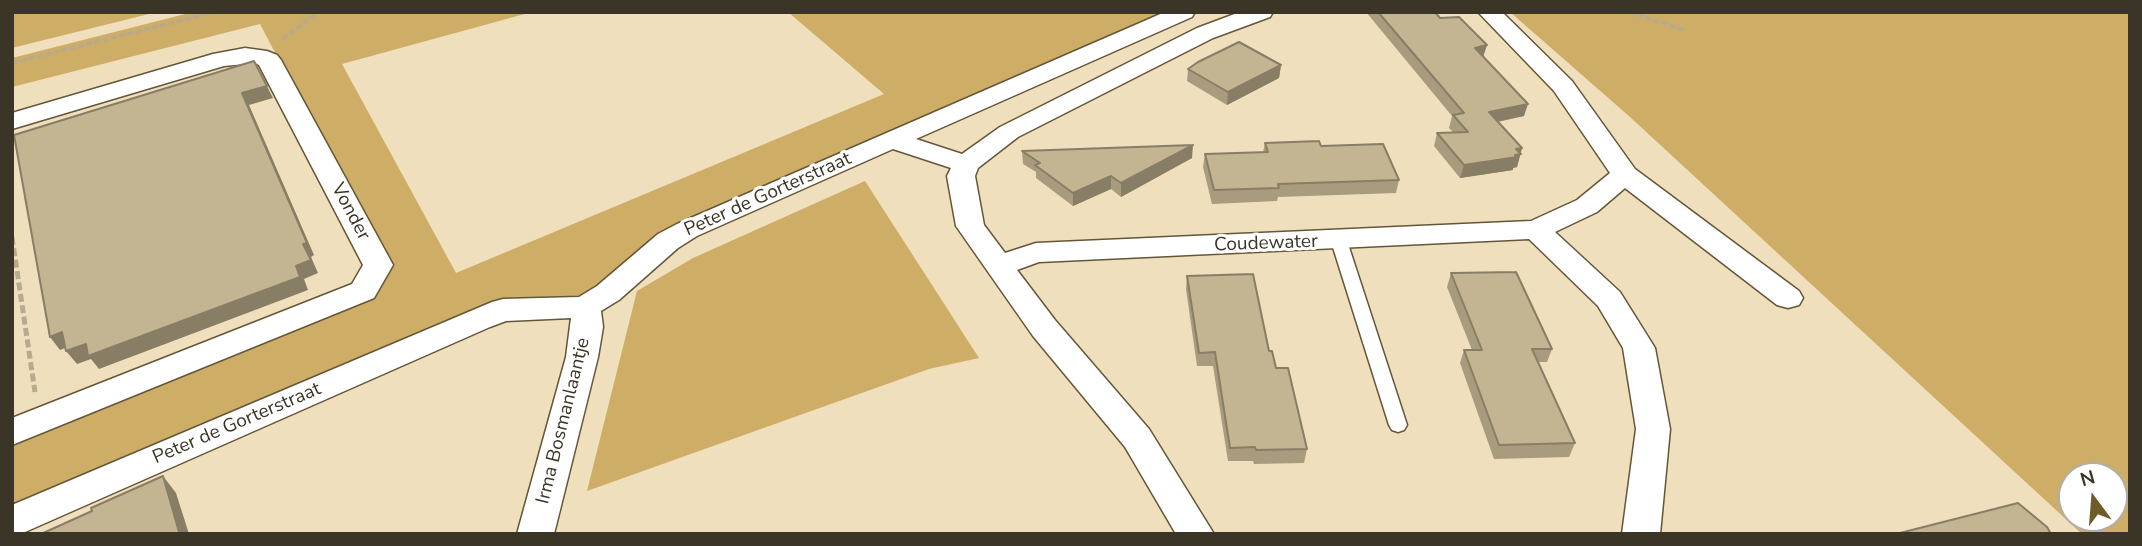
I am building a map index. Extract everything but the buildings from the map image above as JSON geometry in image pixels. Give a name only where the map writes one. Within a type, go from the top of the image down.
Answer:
[{"type":"street","name":"Peter de Gorterstraat","points":[[12,521],[479,318],[503,310],[585,307],[608,293],[668,241],[687,230],[1184,12]]},
{"type":"street","points":[[1196,534],[1137,438],[1044,328],[970,226],[961,176],[966,164],[1009,132],[1205,33],[1262,12]]},
{"type":"street","points":[[1489,12],[1563,86],[1625,175],[1788,298]]},
{"type":"street","points":[[12,121],[221,59],[259,56]]},
{"type":"street","name":"Vonder","points":[[12,432],[363,291],[378,265],[269,60],[259,56]]},
{"type":"street","points":[[891,140],[966,164]]},
{"type":"street","name":"Coudewater","points":[[998,266],[1035,253],[1536,230],[1587,206],[1625,175]]},
{"type":"street","points":[[1536,230],[1609,299],[1639,348],[1653,429],[1641,534]]},
{"type":"street","name":"Irma Bosmanlaantje","points":[[535,534],[582,357],[587,327],[585,307]]},
{"type":"lane","points":[[1339,241],[1398,425]]},
{"type":"path","points":[[12,63],[215,12]]},
{"type":"path","points":[[259,56],[318,12]]},
{"type":"path","points":[[1629,12],[1684,30]]},
{"type":"path","points":[[12,237],[39,421]]},
{"type":"shaded area","points":[[12,12],[157,12],[12,48]]},
{"type":"shaded area","points":[[193,12],[532,12],[342,64],[456,273],[884,94],[788,12],[1170,12],[697,216],[589,293],[569,299],[549,300],[12,511],[12,442],[361,300],[386,265],[260,24],[12,87],[12,58]]},
{"type":"shaded area","points":[[1510,12],[2130,12],[2130,534],[2080,532],[2128,532],[2128,462],[2058,462],[2058,512],[1630,117]]},
{"type":"shaded area","points":[[865,181],[979,358],[929,369],[587,491],[637,291],[693,258]]}]
